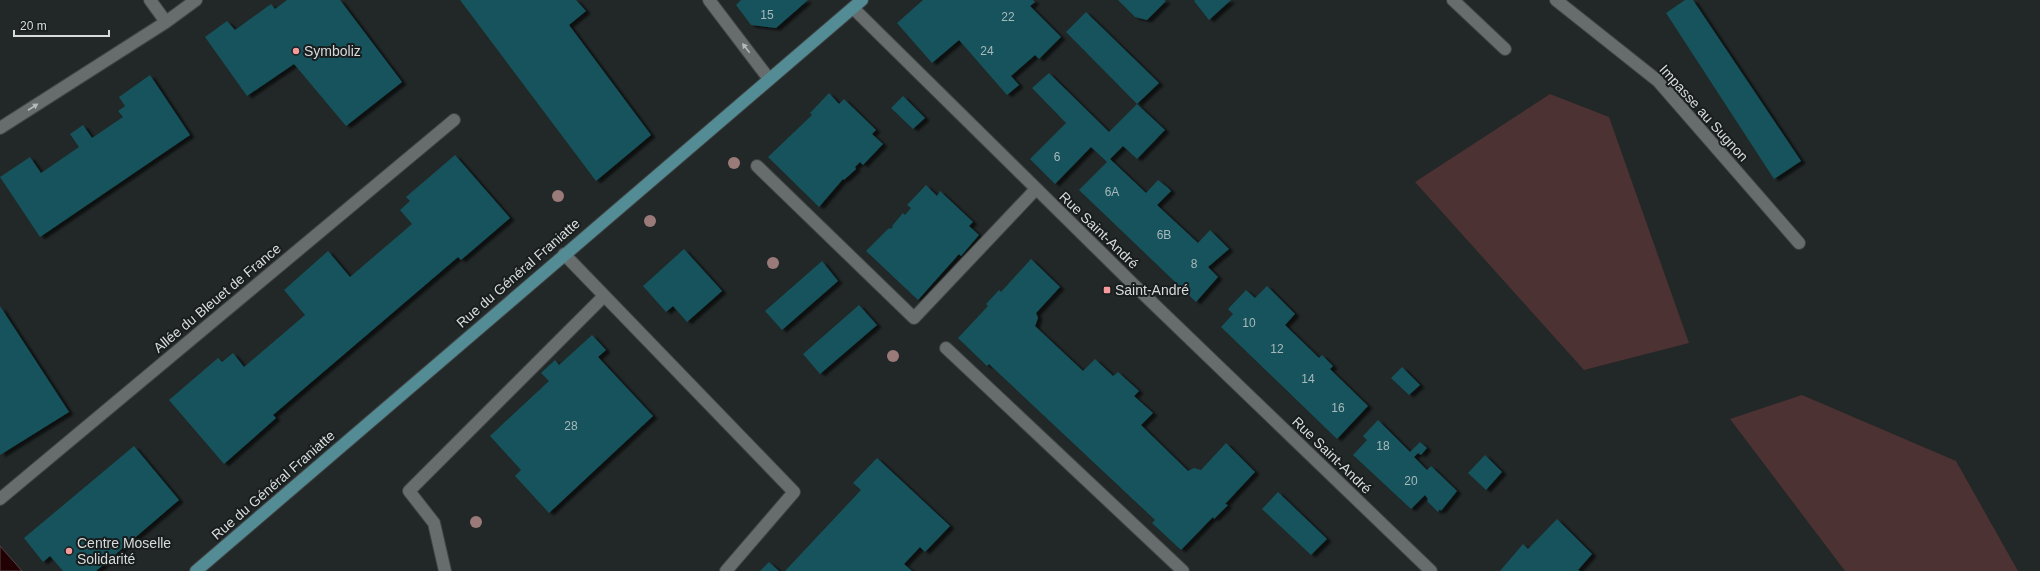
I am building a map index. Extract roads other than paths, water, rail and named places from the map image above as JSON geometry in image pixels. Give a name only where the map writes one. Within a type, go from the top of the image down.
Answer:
[{"type":"main road","name":"Rue du Général Franiatte","points":[[196,571],[857,4]]},
{"type":"street","points":[[150,0],[166,22]]},
{"type":"street","points":[[0,128],[166,22],[196,0]]},
{"type":"street","points":[[708,0],[769,79]]},
{"type":"street","points":[[1453,0],[1504,49]]},
{"type":"street","name":"Impasse au Sugnon","points":[[1556,0],[1658,81],[1799,243]]},
{"type":"street","name":"Rue Saint-André","points":[[857,4],[1036,189],[1431,571]]},
{"type":"street","name":"Allée du Bleuet de France","points":[[0,499],[454,120]]},
{"type":"street","points":[[757,166],[914,318],[1036,189]]},
{"type":"street","points":[[564,254],[794,492],[726,571]]},
{"type":"street","points":[[445,571],[434,523],[409,491],[604,296]]},
{"type":"street","points":[[946,348],[1183,571]]},
{"type":"place","name":"Symboliz","points":[[296,51]]},
{"type":"place","name":"Saint-André","points":[[1107,290]]},
{"type":"place","name":"Centre Moselle Solidarité","points":[[69,551]]}]
